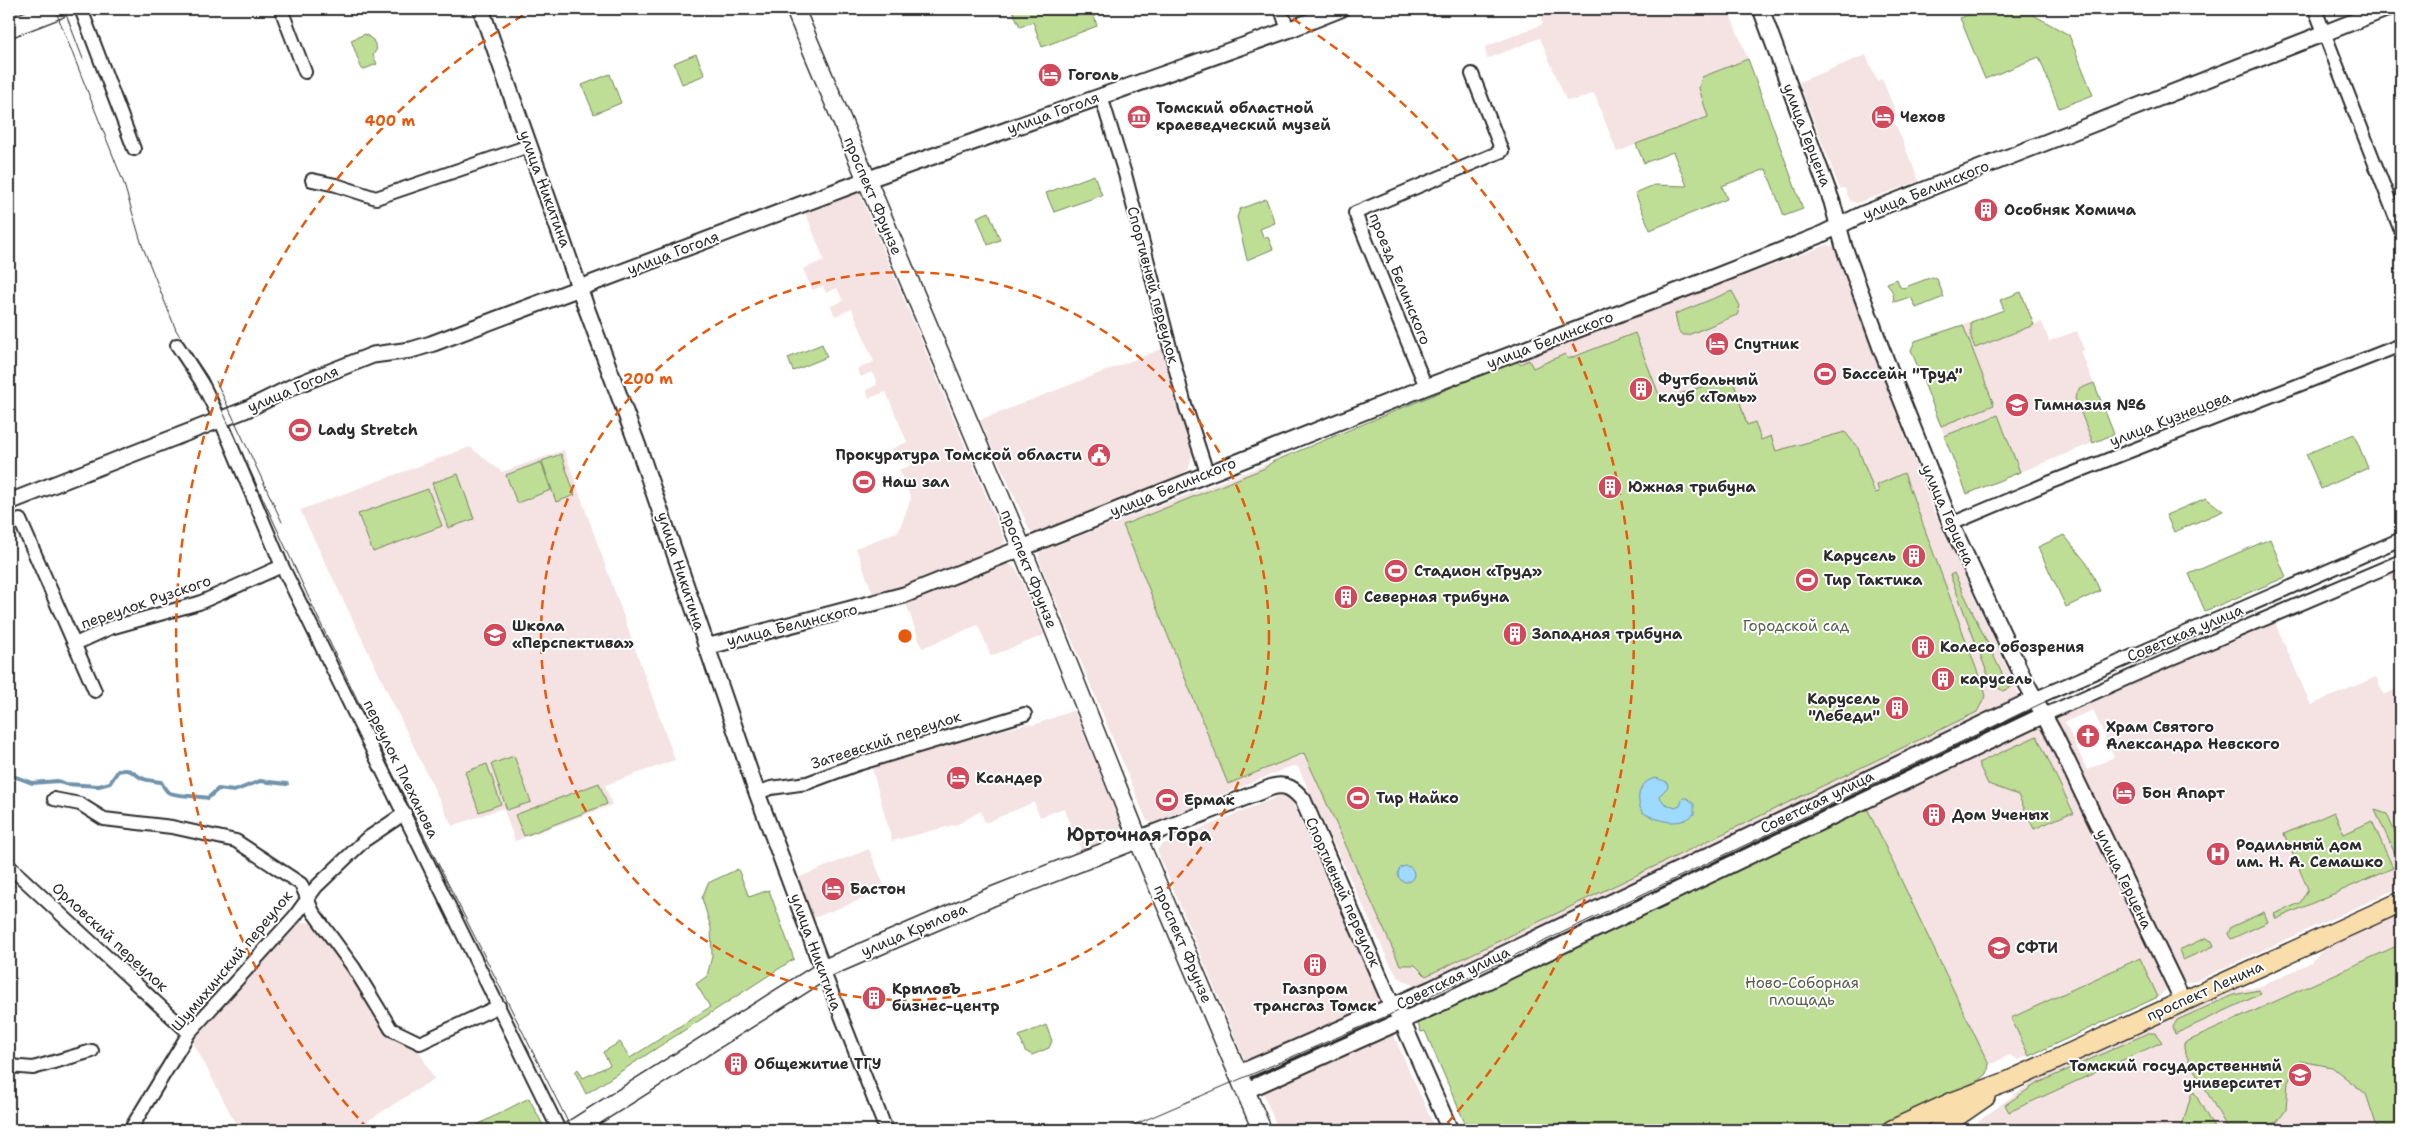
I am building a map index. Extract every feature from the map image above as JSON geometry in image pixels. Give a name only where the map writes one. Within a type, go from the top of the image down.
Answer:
[{"type":"main road","points":[[9,28],[58,9]]},
{"type":"main road","name":"проспект Фрунзе","points":[[795,9],[1022,549],[1138,839],[1262,1130]]},
{"type":"main road","name":"улица Крылова","points":[[572,1130],[823,970],[991,897],[1138,839]]},
{"type":"main road","name":"проспект Ленина","points":[[1902,1128],[1953,1102],[2009,1081],[2401,902]]},
{"type":"main road","name":"проспект Ленина","points":[[1937,1130],[2009,1081]]},
{"type":"street","points":[[81,9],[134,149]]},
{"type":"street","points":[[280,9],[306,72]]},
{"type":"street","name":"улица Никитина","points":[[480,9],[639,449],[757,794],[886,1130]]},
{"type":"street","points":[[1281,9],[1288,30]]},
{"type":"street","name":"улица Гоголя","points":[[9,502],[258,404],[294,386],[373,355],[411,350],[431,344],[866,180],[1288,30],[1341,9]]},
{"type":"street","name":"улица Герцена","points":[[1761,9],[1832,202],[1844,247],[1893,380],[1951,524],[2034,699],[2044,715],[2183,1001]]},
{"type":"street","points":[[2315,9],[2401,231]]},
{"type":"street","name":"улица Белинского","points":[[706,647],[896,598],[1426,387],[1697,284],[2160,96],[2386,9]]},
{"type":"street","name":"проезд Белинского","points":[[1426,387],[1355,213],[1502,151],[1472,74]]},
{"type":"street","name":"Спортивный переулок","points":[[1101,96],[1125,174],[1185,405],[1207,473]]},
{"type":"street","points":[[312,180],[336,185],[376,198],[529,146]]},
{"type":"street","name":"переулок Плеханова","points":[[177,345],[201,381],[220,419],[282,566],[405,813],[559,1130]]},
{"type":"street","name":"улица Кузнецова","points":[[1951,524],[2051,482],[2401,345]]},
{"type":"street","points":[[20,520],[95,691]]},
{"type":"street","name":"Советская улица","points":[[1238,1074],[1393,1007],[2034,699],[2401,539]]},
{"type":"street","name":"Советская улица","points":[[1245,1091],[1402,1021],[2044,715],[2401,561]]},
{"type":"street","name":"переулок Рузского","points":[[75,644],[110,628],[200,603],[282,566]]},
{"type":"street","name":"Затеевский переулок","points":[[757,794],[771,788],[807,783],[858,764],[1025,714]]},
{"type":"street","name":"Спортивный переулок","points":[[1284,785],[1296,792],[1302,800],[1393,1007],[1402,1021],[1450,1130]]},
{"type":"street","name":"улица Крылова","points":[[1138,839],[1272,787],[1284,785]]},
{"type":"street","points":[[54,799],[80,804],[104,819],[172,827],[236,841],[301,884],[313,912],[354,968],[391,1029],[420,1043],[498,1006]]},
{"type":"street","name":"Шумихинский переулок","points":[[130,1130],[189,1033],[295,916],[307,896],[365,840],[405,813]]},
{"type":"street","name":"Орловский переулок","points":[[9,866],[189,1033]]},
{"type":"street","points":[[9,1066],[33,1068],[92,1051]]},
{"type":"shaded area","points":[[1557,9],[1728,9],[1748,59],[1702,77],[1699,88],[1708,117],[1617,152],[1594,93],[1576,100],[1566,100],[1540,38],[1487,59],[1485,47],[1543,24],[1541,17],[1557,11]]},
{"type":"shaded area","points":[[1866,55],[1877,81],[1882,79],[1897,115],[1893,118],[1919,181],[1857,203],[1850,201],[1845,188],[1840,189],[1799,82]]},
{"type":"shaded area","points":[[858,190],[1005,541],[1003,545],[979,556],[901,589],[874,597],[856,548],[899,531],[911,498],[899,470],[911,465],[905,452],[894,457],[891,449],[907,442],[886,392],[869,398],[866,390],[877,385],[876,380],[872,372],[861,377],[857,369],[874,362],[852,309],[835,316],[831,306],[843,301],[837,288],[826,293],[823,286],[812,290],[803,269],[824,260],[804,209]]},
{"type":"shaded area","points":[[1827,245],[1834,247],[1931,505],[2015,685],[2019,694],[2019,700],[1859,780],[1854,777],[1442,975],[1441,979],[1416,987],[1398,977],[1390,964],[1298,767],[1292,766],[1153,823],[1147,821],[1039,560],[1041,551],[1272,462],[1515,361]]},
{"type":"shaded area","name":"Гимназия №6","points":[[2021,292],[2033,325],[2042,322],[2049,341],[2077,331],[2084,350],[2081,352],[2114,434],[1967,494],[1911,350],[1915,341],[2004,310],[2000,300]]},
{"type":"shaded area","points":[[1164,348],[1192,455],[1189,469],[1177,477],[1036,533],[1030,531],[980,420]]},
{"type":"shaded area","name":"Школа «Перспектива»","points":[[470,447],[502,472],[564,450],[675,760],[605,785],[612,805],[515,841],[503,808],[452,826],[300,510]]},
{"type":"shaded area","points":[[2401,561],[2401,602],[2386,567]]},
{"type":"shaded area","points":[[1010,564],[1017,570],[1044,635],[991,656],[978,625],[922,648],[905,601]]},
{"type":"shaded area","points":[[2273,618],[2311,705],[2376,677],[2384,695],[2401,687],[2401,887],[2196,981],[2187,983],[2179,976],[2113,844],[2054,718],[2055,715]],"holes":[[[2093,710],[2114,757],[2087,770],[2065,722]]]},
{"type":"shaded area","points":[[1074,710],[1121,825],[1120,833],[1113,839],[1082,852],[1064,808],[1040,817],[1034,802],[985,823],[981,811],[958,824],[892,841],[871,765],[1027,724],[1034,725]]},
{"type":"shaded area","points":[[2037,724],[2043,725],[2167,986],[2166,990],[2158,997],[2029,1056],[2018,1060],[2010,1055],[1989,1065],[1867,808],[1868,804],[1900,789],[1905,790],[2031,730],[2032,726]]},
{"type":"shaded area","points":[[1279,796],[1286,796],[1292,802],[1382,1005],[1246,1063],[1157,850],[1161,845]]},
{"type":"shaded area","points":[[869,849],[886,890],[811,919],[795,879]]},
{"type":"shaded area","name":"Томский государственный университет","points":[[2401,914],[2401,1130],[1967,1130],[2019,1091],[2042,1077],[2238,989],[2259,987],[2310,963],[2323,950]]},
{"type":"shaded area","points":[[296,922],[316,923],[349,972],[381,1030],[418,1049],[434,1079],[353,1130],[239,1130],[193,1042]]},
{"type":"shaded area","points":[[1390,1033],[1393,1034],[1436,1130],[1278,1130],[1262,1090]]},
{"type":"green space","points":[[1012,9],[1092,9],[1097,26],[1042,47],[1033,22],[1020,27]]},
{"type":"green space","points":[[1984,9],[2023,9],[2069,35],[2093,95],[2059,108],[2039,57],[1985,79],[1960,18]]},
{"type":"green space","points":[[365,34],[373,40],[377,49],[373,55],[377,64],[362,70],[351,40]]},
{"type":"green space","points":[[696,54],[705,75],[682,84],[674,63]]},
{"type":"green space","points":[[1748,59],[1803,209],[1784,216],[1766,169],[1722,186],[1727,199],[1650,230],[1635,193],[1654,185],[1687,186],[1673,152],[1644,163],[1636,144],[1708,117],[1699,88],[1702,77]]},
{"type":"green space","points":[[610,74],[621,103],[594,114],[582,85]]},
{"type":"green space","points":[[1094,175],[1102,195],[1054,212],[1046,193]]},
{"type":"green space","points":[[1266,199],[1275,223],[1260,229],[1264,238],[1268,237],[1273,249],[1247,260],[1237,217],[1240,209]]},
{"type":"green space","points":[[989,212],[1000,240],[988,245],[977,217]]},
{"type":"green space","points":[[1932,277],[1937,279],[1944,297],[1916,308],[1911,297],[1894,302],[1893,293],[1887,283],[1897,279],[1900,287],[1903,288]]},
{"type":"green space","points":[[1732,291],[1740,306],[1737,315],[1688,335],[1683,335],[1679,332],[1675,314]]},
{"type":"green space","points":[[2021,292],[2034,325],[1975,348],[1971,338],[1971,322],[2004,310],[2000,300]]},
{"type":"green space","points":[[1963,325],[1994,405],[1941,426],[1911,350],[1915,341]]},
{"type":"green space","name":"Городской сад","points":[[1635,333],[1661,400],[1732,377],[1747,425],[1755,422],[1761,440],[1771,436],[1776,451],[1845,432],[1858,448],[1875,493],[1879,492],[1877,485],[1904,473],[1986,695],[1977,712],[1426,976],[1415,965],[1400,965],[1304,753],[1228,784],[1123,525],[1265,468],[1272,462],[1515,361],[1520,364],[1529,360],[1533,368],[1565,354],[1568,359]]},
{"type":"green space","points":[[822,344],[827,357],[793,371],[788,358]]},
{"type":"green space","points":[[2094,383],[2114,434],[2093,443],[2075,398],[2079,389]]},
{"type":"green space","points":[[1998,415],[2020,472],[1967,494],[1944,436]]},
{"type":"green space","points":[[2354,434],[2368,468],[2321,489],[2306,454]]},
{"type":"green space","points":[[561,454],[575,495],[556,502],[542,461]]},
{"type":"green space","points":[[541,462],[551,490],[517,503],[506,475]]},
{"type":"green space","points":[[458,474],[474,519],[448,528],[432,483]]},
{"type":"green space","points":[[428,489],[442,526],[373,552],[358,514]]},
{"type":"green space","points":[[2206,498],[2223,511],[2174,532],[2166,515]]},
{"type":"green space","points":[[2064,535],[2089,566],[2100,591],[2066,607],[2038,547]]},
{"type":"green space","points":[[2270,539],[2286,577],[2205,611],[2189,574]]},
{"type":"green space","points":[[1954,573],[2005,680],[2011,677],[2015,685],[2003,691],[1991,683],[1950,575]]},
{"type":"green space","points":[[2037,736],[2074,814],[2068,814],[2034,829],[2018,795],[1988,784],[1978,763]]},
{"type":"green space","points":[[514,756],[531,802],[507,810],[491,764]]},
{"type":"green space","points":[[487,764],[501,804],[479,812],[465,772]]},
{"type":"green space","points":[[599,783],[607,804],[524,836],[515,815]]},
{"type":"green space","name":"Ново-Соборная площадь","points":[[1867,808],[1989,1065],[1987,1074],[1981,1079],[1879,1130],[1468,1130],[1425,1031],[1421,1032],[1417,1022],[1444,1007],[1447,1009]]},
{"type":"green space","points":[[2375,810],[2387,814],[2399,842],[2395,854]]},
{"type":"green space","points":[[2334,812],[2344,834],[2372,821],[2393,868],[2276,919],[2274,914],[2300,903],[2308,889],[2284,834]]},
{"type":"green space","points":[[738,869],[749,897],[769,890],[794,959],[586,1094],[575,1072],[578,1069],[583,1078],[610,1065],[603,1052],[620,1042],[630,1058],[710,1007],[696,984],[707,976],[712,956],[711,928],[702,898],[708,883]]},
{"type":"green space","points":[[2264,912],[2268,922],[2231,939],[2228,934],[2231,927]]},
{"type":"green space","points":[[2205,938],[2212,941],[2214,946],[2183,960],[2179,950]]},
{"type":"green space","name":"Томский государственный университет","points":[[2401,944],[2401,1130],[2378,1130],[2366,1094],[2332,1067],[2300,1061],[2288,1082],[2286,1110],[2277,1122],[2246,1130],[2228,1129],[2188,1059],[2184,1043]]},
{"type":"green space","points":[[2140,958],[2158,997],[2029,1056],[2011,1018]]},
{"type":"green space","points":[[2259,990],[2261,994],[2175,1034],[2173,1027],[2177,1020],[2233,995]]},
{"type":"green space","points":[[1046,1025],[1052,1041],[1049,1048],[1032,1055],[1025,1051],[1019,1036]]},
{"type":"green space","points":[[2148,1033],[2155,1033],[2162,1042],[2009,1112],[2005,1105],[2036,1084]]},
{"type":"green space","points":[[2194,1092],[2215,1130],[2181,1130],[2191,1095]]},
{"type":"green space","points":[[529,1098],[544,1127],[540,1130],[480,1130],[477,1125]]},
{"type":"water","points":[[1656,778],[1667,782],[1668,787],[1659,796],[1664,803],[1675,808],[1680,806],[1683,798],[1687,798],[1694,804],[1694,814],[1682,821],[1668,822],[1642,812],[1639,796],[1642,786]]},
{"type":"water","points":[[1406,866],[1412,868],[1414,874],[1412,880],[1406,882],[1400,880],[1398,874],[1400,868]]},
{"type":"waterway","points":[[9,778],[16,777],[32,783],[58,781],[65,784],[99,786],[110,783],[118,771],[127,770],[144,779],[161,782],[168,792],[208,798],[218,789],[234,791],[260,781],[287,784]]},
{"type":"tram line","points":[[55,9],[123,181],[142,245],[176,330],[211,386],[320,622],[393,774],[572,1130]]},
{"type":"tram line","points":[[64,9],[83,59]]},
{"type":"tram line","points":[[216,381],[282,522]]},
{"type":"tram line","points":[[1122,1130],[1396,1012],[2055,697],[2401,547]]},
{"type":"place","name":"Гоголь","points":[[1050,75]]},
{"type":"place","name":"Томский областной краеведческий музей","points":[[1139,117]]},
{"type":"place","name":"Чехов","points":[[1883,117]]},
{"type":"place","name":"Особняк Хомича","points":[[1986,210]]},
{"type":"place","name":"Спутник","points":[[1717,344]]},
{"type":"place","name":"Бассейн \"Труд\"","points":[[1825,374]]},
{"type":"place","name":"Футбольный клуб «Томь»","points":[[1641,389]]},
{"type":"place","name":"Гимназия №6","points":[[2017,405]]},
{"type":"place","name":"Lady Stretch","points":[[300,430]]},
{"type":"place","name":"Прокуратура Томской области","points":[[1099,455]]},
{"type":"place","name":"Наш зал","points":[[864,482]]},
{"type":"place","name":"Южная трибуна","points":[[1610,487]]},
{"type":"place","name":"Карусель","points":[[1914,556]]},
{"type":"place","name":"Стадион «Труд»","points":[[1396,571]]},
{"type":"place","name":"Тир Тактика","points":[[1807,580]]},
{"type":"place","name":"Северная трибуна","points":[[1346,597]]},
{"type":"place","name":"Западная трибуна","points":[[1515,634]]},
{"type":"place","name":"Школа «Перспектива»","points":[[495,635]]},
{"type":"place","name":"Колесо обозрения","points":[[1923,647]]},
{"type":"place","name":"карусель","points":[[1943,679]]},
{"type":"place","name":"Карусель \"Лебеди\"","points":[[1897,708]]},
{"type":"place","name":"Храм Святого Александра Невского","points":[[2088,736]]},
{"type":"place","name":"Ксандер","points":[[958,778]]},
{"type":"place","name":"Бон Апарт","points":[[2124,793]]},
{"type":"place","name":"Тир Найко","points":[[1358,798]]},
{"type":"place","name":"Ермак","points":[[1167,800]]},
{"type":"place","name":"Дом Ученых","points":[[1934,815]]},
{"type":"place","name":"Родильный дом им. Н. А. Семашко","points":[[2218,854]]},
{"type":"place","name":"Бастон","points":[[833,889]]},
{"type":"place","name":"СФТИ","points":[[1999,948]]},
{"type":"place","name":"Газпром трансгаз Томск","points":[[1315,965]]},
{"type":"place","name":"КрыловЪ бизнес-центр","points":[[874,998]]},
{"type":"place","name":"Общежитие ТГУ","points":[[736,1064]]},
{"type":"place","name":"Томский государственный университет","points":[[2300,1075]]},
{"type":"district","name":"Юрточная Гора","points":[[1139,835]]}]
